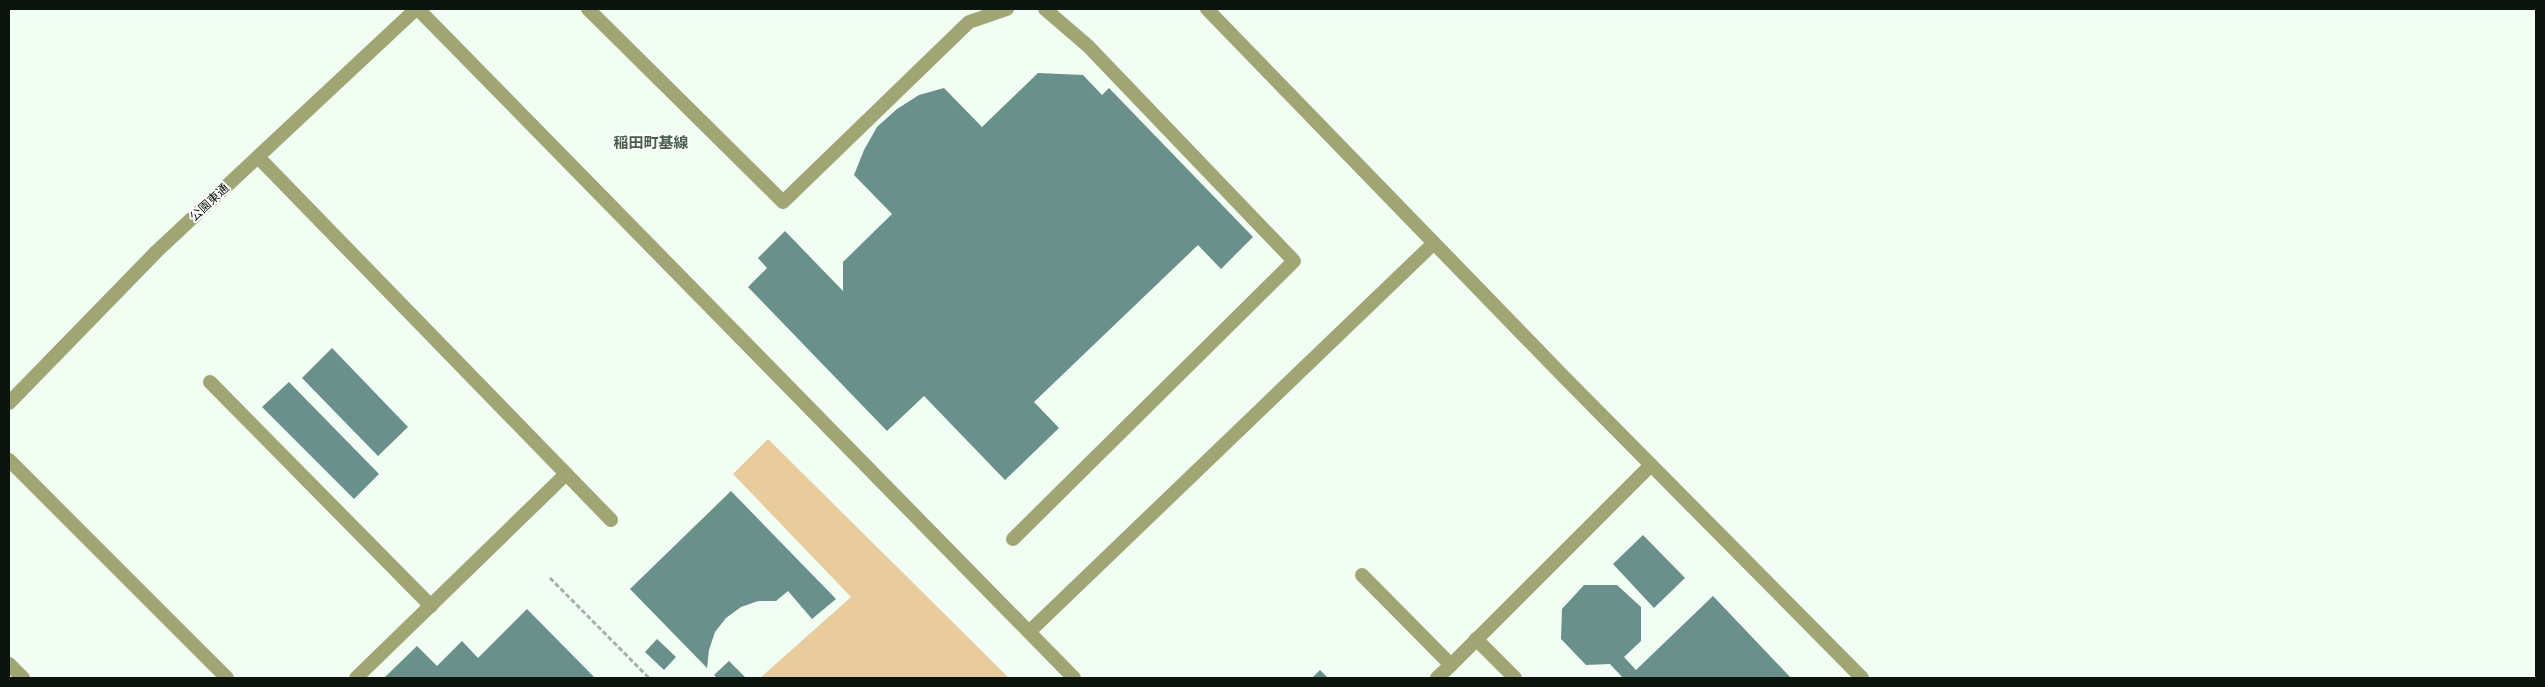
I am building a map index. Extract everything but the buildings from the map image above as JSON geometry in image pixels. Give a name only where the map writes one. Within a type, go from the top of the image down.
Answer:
[{"type":"street","name":"公園東通","points":[[9,403],[157,251],[417,9]]},
{"type":"street","points":[[417,9],[1074,678]]},
{"type":"street","points":[[588,9],[783,202],[969,22],[1004,9]]},
{"type":"street","points":[[1013,539],[1294,261],[1088,46],[1046,9]]},
{"type":"street","points":[[1207,9],[1651,466],[1862,678]]},
{"type":"street","points":[[258,157],[611,520]]},
{"type":"street","points":[[1029,632],[1434,243]]},
{"type":"street","points":[[210,382],[431,606]]},
{"type":"street","points":[[9,460],[227,678]]},
{"type":"street","points":[[1437,678],[1651,466]]},
{"type":"street","points":[[356,678],[566,474]]},
{"type":"street","points":[[1362,575],[1450,665]]},
{"type":"street","points":[[1476,639],[1515,678]]},
{"type":"street","points":[[9,664],[23,678]]},
{"type":"path","points":[[550,578],[649,678]]},
{"type":"shaded area","points":[[768,439],[1009,678],[760,678],[851,597],[733,474]]},
{"type":"district","name":"稲田町基線","points":[[651,142]]}]
